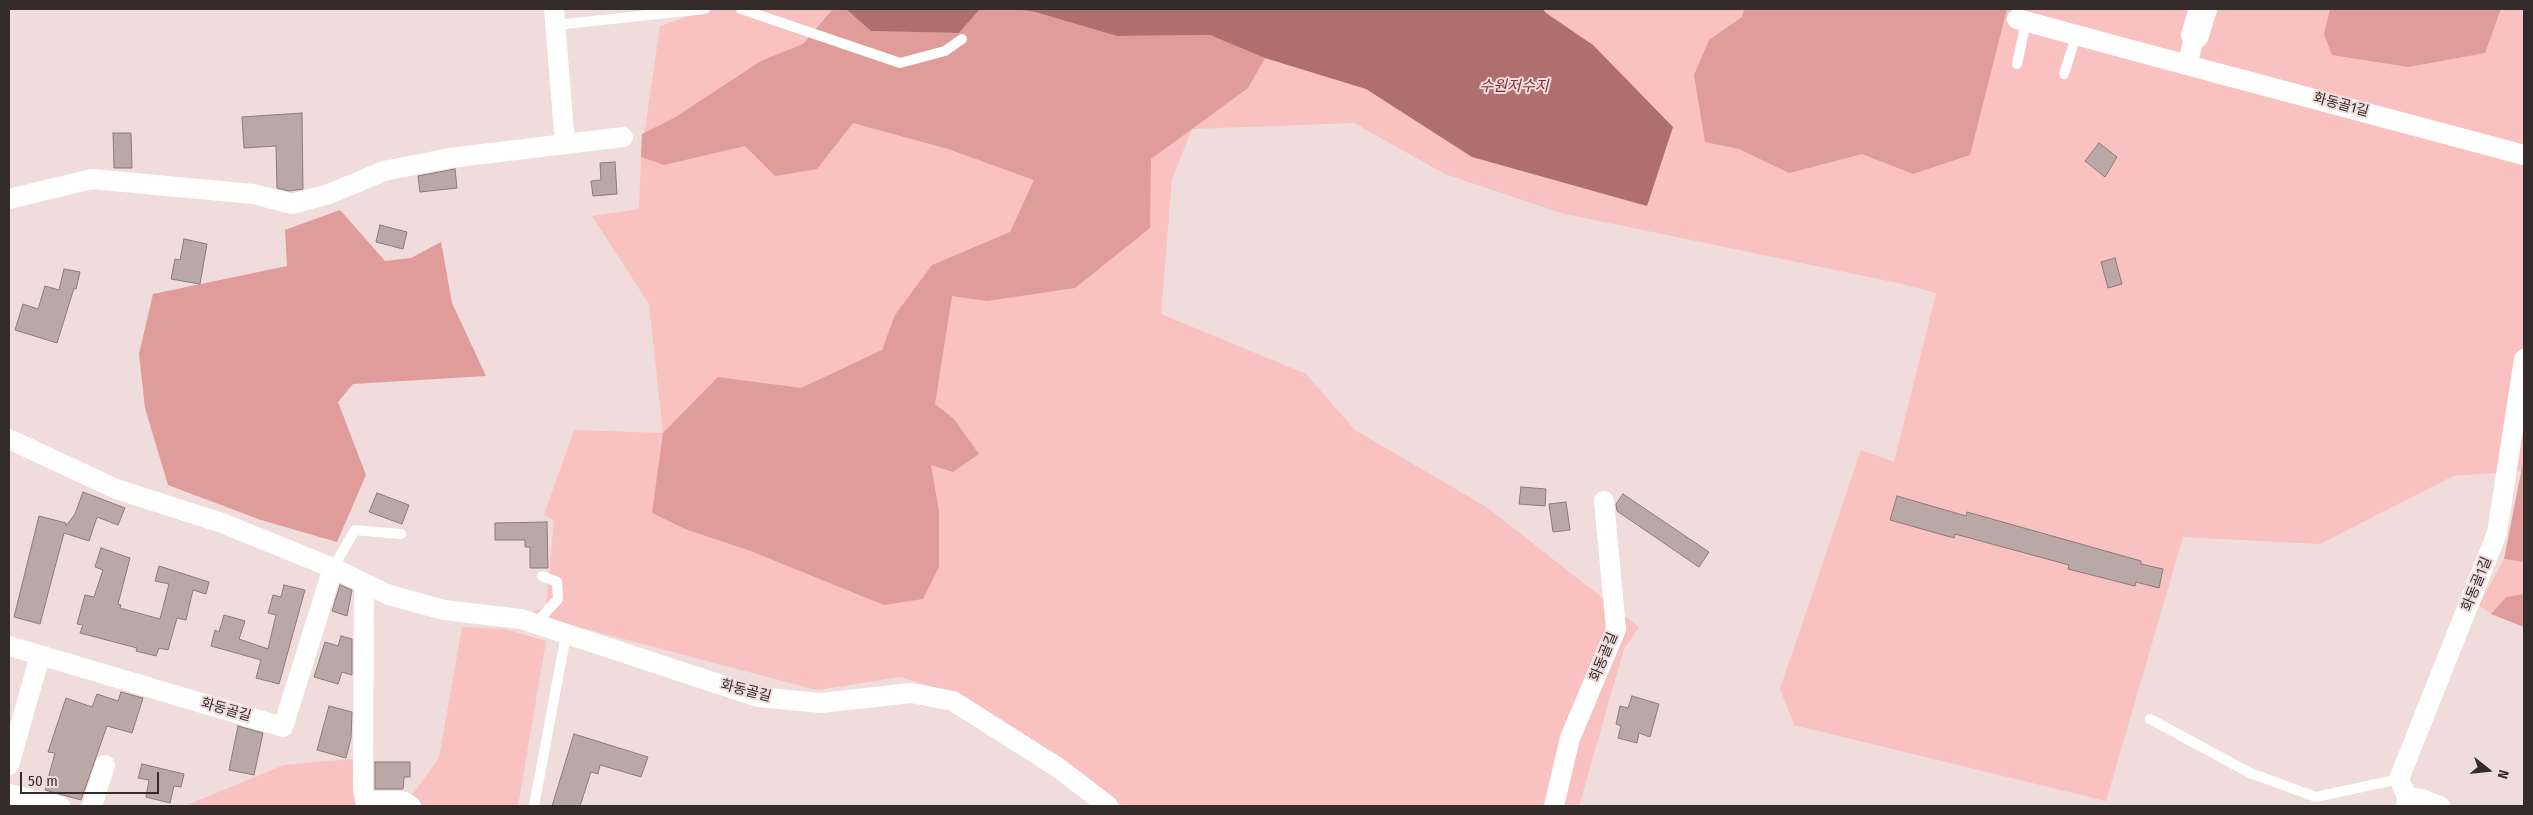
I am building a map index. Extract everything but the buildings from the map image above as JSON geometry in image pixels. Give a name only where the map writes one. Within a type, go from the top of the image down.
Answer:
[{"type":"street","points":[[2187,65],[2203,9]]},
{"type":"street","points":[[555,17],[565,144]]},
{"type":"street","name":"화동골1길","points":[[2021,17],[2076,36],[2524,155]]},
{"type":"street","points":[[9,199],[92,178],[253,194],[292,204],[329,194],[384,171],[450,158],[623,137]]},
{"type":"street","name":"화동골1길","points":[[2399,779],[2497,533],[2524,359]]},
{"type":"street","name":"화동골길","points":[[9,439],[116,489],[222,523],[333,568],[389,595],[444,610],[521,619],[758,696],[821,703],[911,693],[953,701],[1060,769],[1108,806]]},
{"type":"street","name":"화동골길","points":[[1554,806],[1570,738],[1616,629],[1604,501]]},
{"type":"street","name":"화동골길","points":[[9,646],[283,727],[333,568]]},
{"type":"street","points":[[364,584],[363,790],[365,801],[402,801],[411,806]]},
{"type":"street","points":[[9,765],[40,656]]},
{"type":"street","points":[[92,806],[105,765]]},
{"type":"street","points":[[2399,779],[2406,802],[2422,799],[2440,806]]},
{"type":"street","points":[[9,794],[60,806]]},
{"type":"lane","points":[[555,17],[705,9]]},
{"type":"lane","points":[[741,9],[900,63],[945,51],[962,39]]},
{"type":"lane","points":[[2016,64],[2021,17]]},
{"type":"lane","points":[[2064,74],[2076,36]]},
{"type":"lane","points":[[333,568],[354,530],[401,534]]},
{"type":"lane","points":[[535,624],[558,599],[556,582],[542,576]]},
{"type":"lane","points":[[534,806],[566,635]]},
{"type":"lane","points":[[2150,719],[2250,773],[2316,797],[2399,779]]},
{"type":"shaded area","points":[[710,9],[2524,9],[2524,457],[2522,471],[2453,476],[2320,544],[2183,537],[2106,801],[1794,725],[1780,689],[1861,450],[1894,462],[1936,293],[1898,283],[1561,213],[1445,174],[1354,123],[1192,129],[1172,179],[1161,314],[1306,374],[1355,430],[1488,508],[1639,627],[1624,649],[1579,806],[1123,806],[1052,753],[954,693],[900,677],[817,690],[529,614],[546,606],[554,520],[544,515],[574,430],[663,433],[649,304],[592,216],[639,209],[641,157],[660,26]]},
{"type":"shaded area","points":[[833,9],[846,9],[871,31],[959,33],[980,9],[1015,9],[1035,12],[1117,36],[1210,35],[1265,58],[1248,88],[1151,159],[1150,228],[1075,288],[987,301],[952,296],[935,404],[954,419],[979,454],[953,472],[931,465],[939,511],[939,567],[923,599],[884,605],[748,550],[685,529],[652,513],[663,433],[718,377],[801,388],[882,350],[895,315],[932,265],[1010,232],[1034,180],[948,149],[853,123],[817,169],[775,176],[745,146],[664,165],[641,157],[642,134],[674,118],[761,61],[803,44]]},
{"type":"shaded area","points":[[1744,9],[2007,9],[1970,155],[1913,174],[1862,154],[1789,173],[1739,149],[1705,142],[1694,75],[1709,40],[1742,17]]},
{"type":"shaded area","points":[[2330,9],[2501,9],[2485,53],[2408,67],[2332,55],[2324,34]]},
{"type":"shaded area","points":[[340,210],[385,261],[411,258],[441,242],[452,303],[486,376],[353,384],[338,402],[366,475],[337,542],[261,520],[168,485],[145,408],[139,354],[153,294],[287,266],[285,230]]},
{"type":"shaded area","points":[[2524,457],[2524,562],[2504,559]]},
{"type":"shaded area","points":[[2504,559],[2524,562],[2524,594],[2506,597],[2491,614],[2479,605]]},
{"type":"shaded area","points":[[2524,594],[2524,627],[2491,614],[2506,597]]},
{"type":"shaded area","points":[[462,627],[505,629],[546,641],[518,806],[185,806],[284,765],[352,759],[361,805],[410,798],[439,758]]},
{"type":"water","points":[[846,9],[980,9],[959,33],[871,31]]},
{"type":"water","name":"수원저수지","points":[[1015,9],[1543,9],[1593,45],[1673,127],[1647,206],[1472,157],[1366,89],[1265,58],[1210,35],[1117,36],[1035,12]]}]
